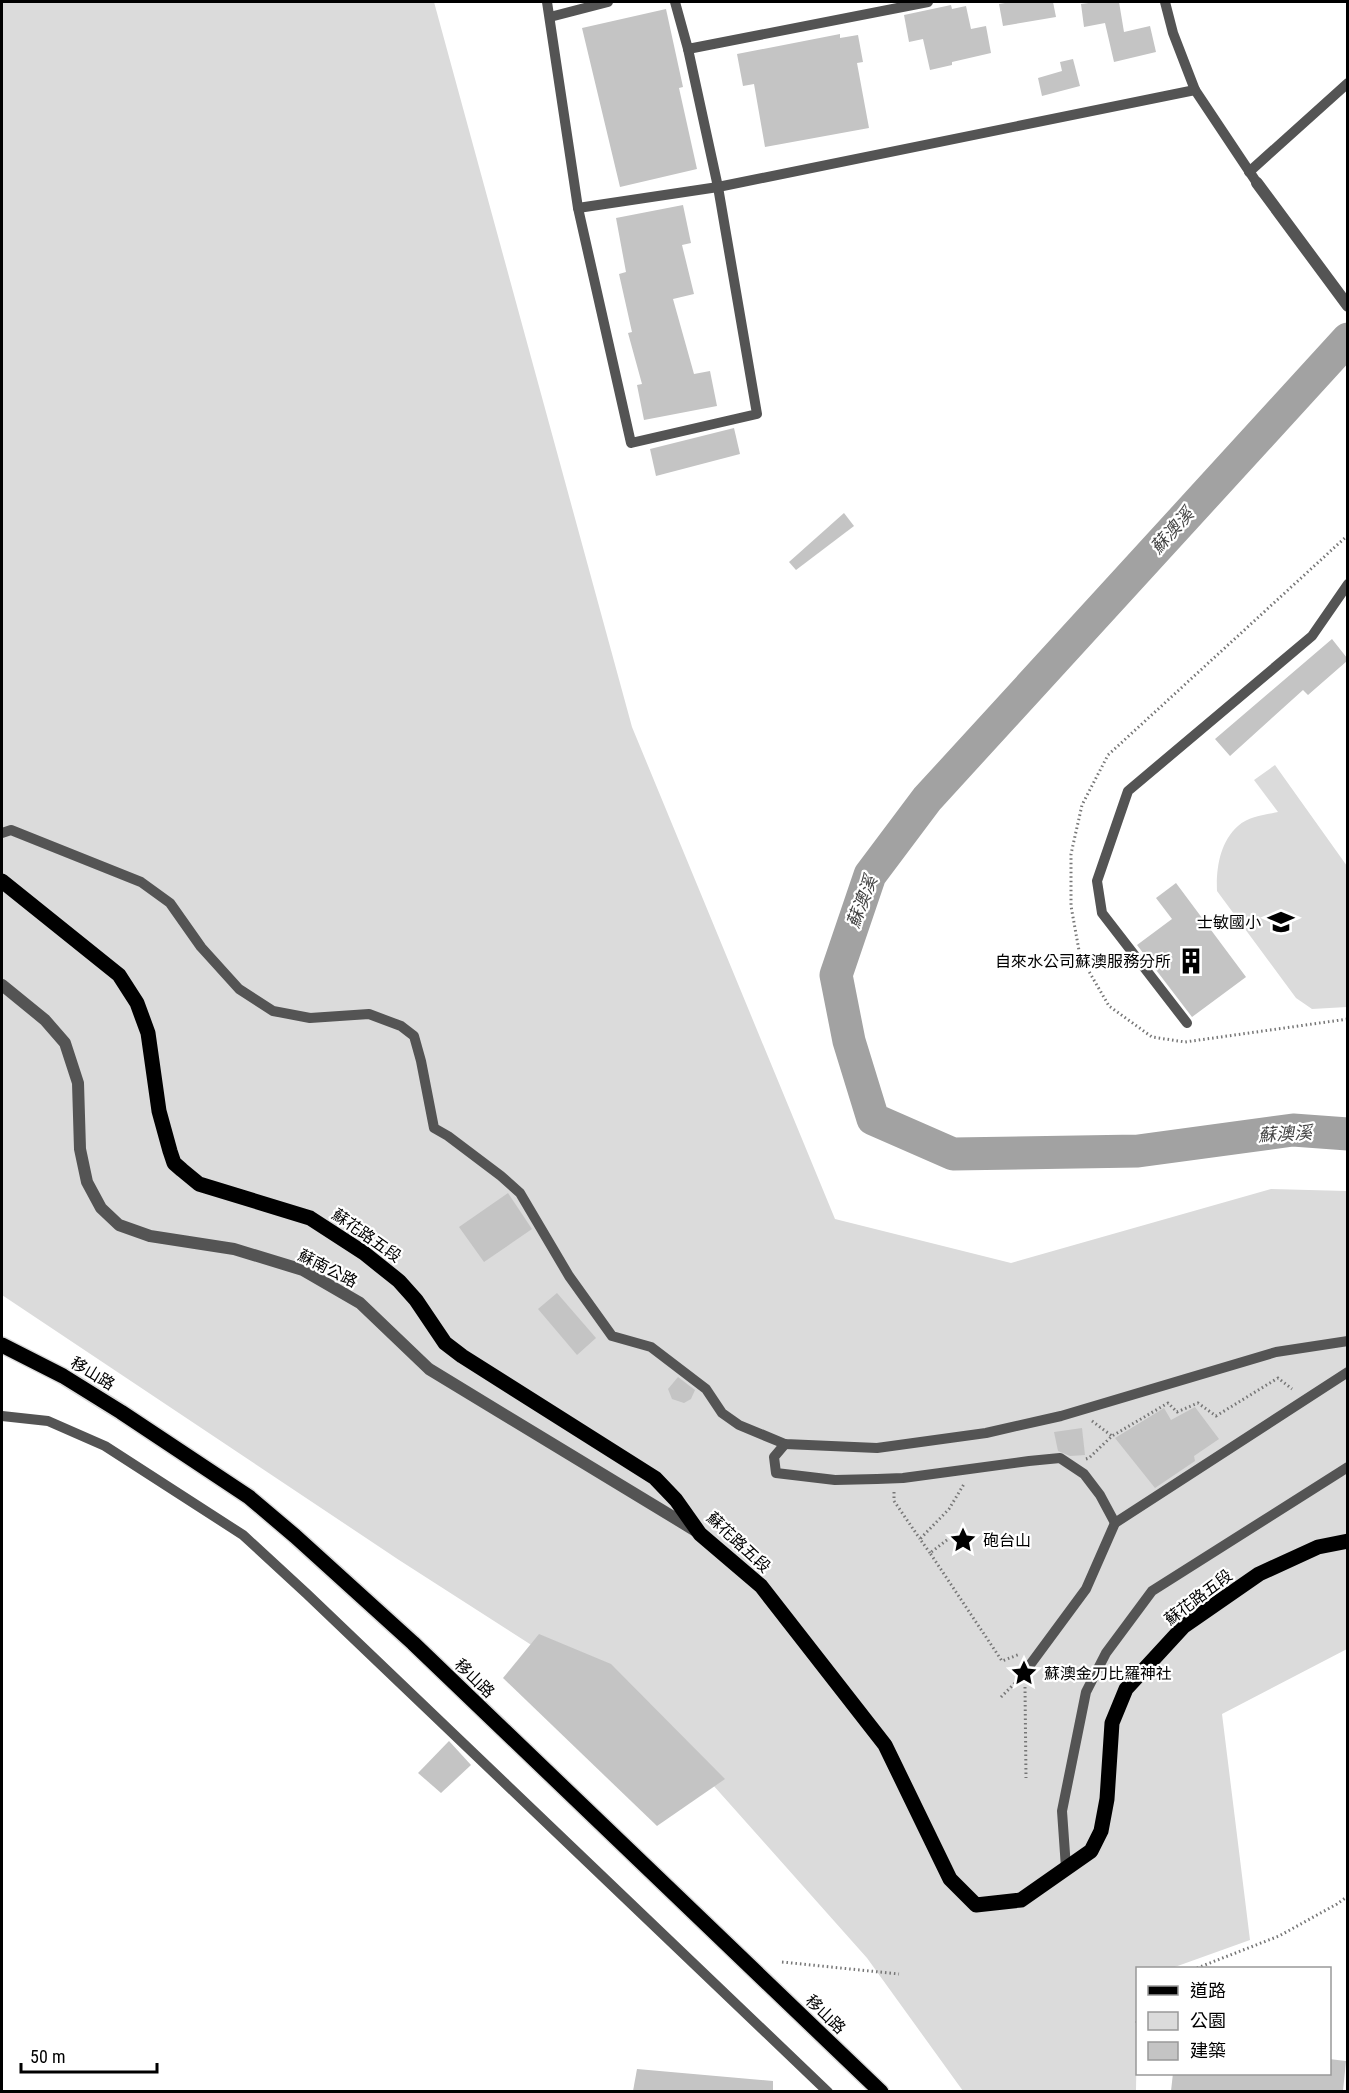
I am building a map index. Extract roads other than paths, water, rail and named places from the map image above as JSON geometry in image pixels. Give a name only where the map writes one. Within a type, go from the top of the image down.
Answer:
[{"type":"main road","name":"蘇花路五段","points":[[2,881],[119,975],[136,1003],[148,1033],[159,1111],[174,1163],[199,1184],[310,1218],[364,1253],[399,1281],[416,1300],[445,1343],[655,1478],[676,1500],[700,1534],[761,1586],[885,1745],[950,1879],[976,1905],[1021,1900],[1091,1851],[1101,1831],[1107,1799],[1112,1723],[1126,1689],[1184,1626],[1259,1574],[1318,1547],[1347,1541]]},
{"type":"main road","name":"移山路","points":[[2,1345],[63,1376],[121,1412],[249,1497],[295,1536],[413,1644],[880,2091]]},
{"type":"street","points":[[1257,183],[1347,306]]},
{"type":"street","name":"蘇南公路","points":[[2,985],[45,1020],[65,1043],[78,1083],[80,1149],[87,1182],[101,1208],[119,1225],[150,1236],[234,1249],[303,1270],[360,1303],[429,1369],[700,1534]]},
{"type":"lane","points":[[547,2],[578,208],[631,443],[757,414],[718,187],[688,49],[675,2]]},
{"type":"lane","points":[[550,17],[608,2]]},
{"type":"lane","points":[[688,49],[928,2]]},
{"type":"lane","points":[[1165,2],[1173,33],[1195,90],[1257,183]]},
{"type":"lane","points":[[1249,172],[1347,83]]},
{"type":"lane","points":[[578,208],[718,187],[1195,90]]},
{"type":"lane","points":[[1187,1023],[1102,913],[1097,881],[1128,791],[1312,636],[1347,584]]},
{"type":"lane","points":[[2,833],[11,830],[141,882],[170,903],[201,947],[239,989],[273,1011],[310,1018],[369,1014],[401,1026],[414,1036],[434,1128],[501,1176],[520,1193],[569,1276],[612,1336],[651,1347],[706,1389],[722,1413],[730,1419],[785,1444],[877,1448],[986,1433],[1079,1411],[1276,1352],[1347,1341]]},
{"type":"lane","points":[[1024,1673],[1086,1589],[1115,1523],[1347,1372]]},
{"type":"lane","points":[[2,1416],[48,1421],[105,1446],[243,1534],[828,2091]]},
{"type":"lane","points":[[785,1444],[774,1457],[776,1473],[835,1480],[895,1478],[1060,1458],[1084,1474],[1100,1495],[1115,1523]]},
{"type":"lane","points":[[1066,1868],[1062,1811],[1086,1692],[1106,1653],[1152,1591],[1347,1467]]},
{"type":"waterway","name":"蘇澳溪","points":[[1348,339],[927,799],[870,875],[836,975],[849,1041],[873,1119],[953,1154],[1138,1151],[1293,1130],[1348,1134]]},
{"type":"place","name":"士敏國小","points":[[1281,922]]},
{"type":"place","name":"自來水公司蘇澳服務分所","points":[[1191,961]]},
{"type":"place","name":"砲台山","points":[[963,1540]]},
{"type":"place","name":"蘇澳金刀比羅神社","points":[[1024,1673]]}]
